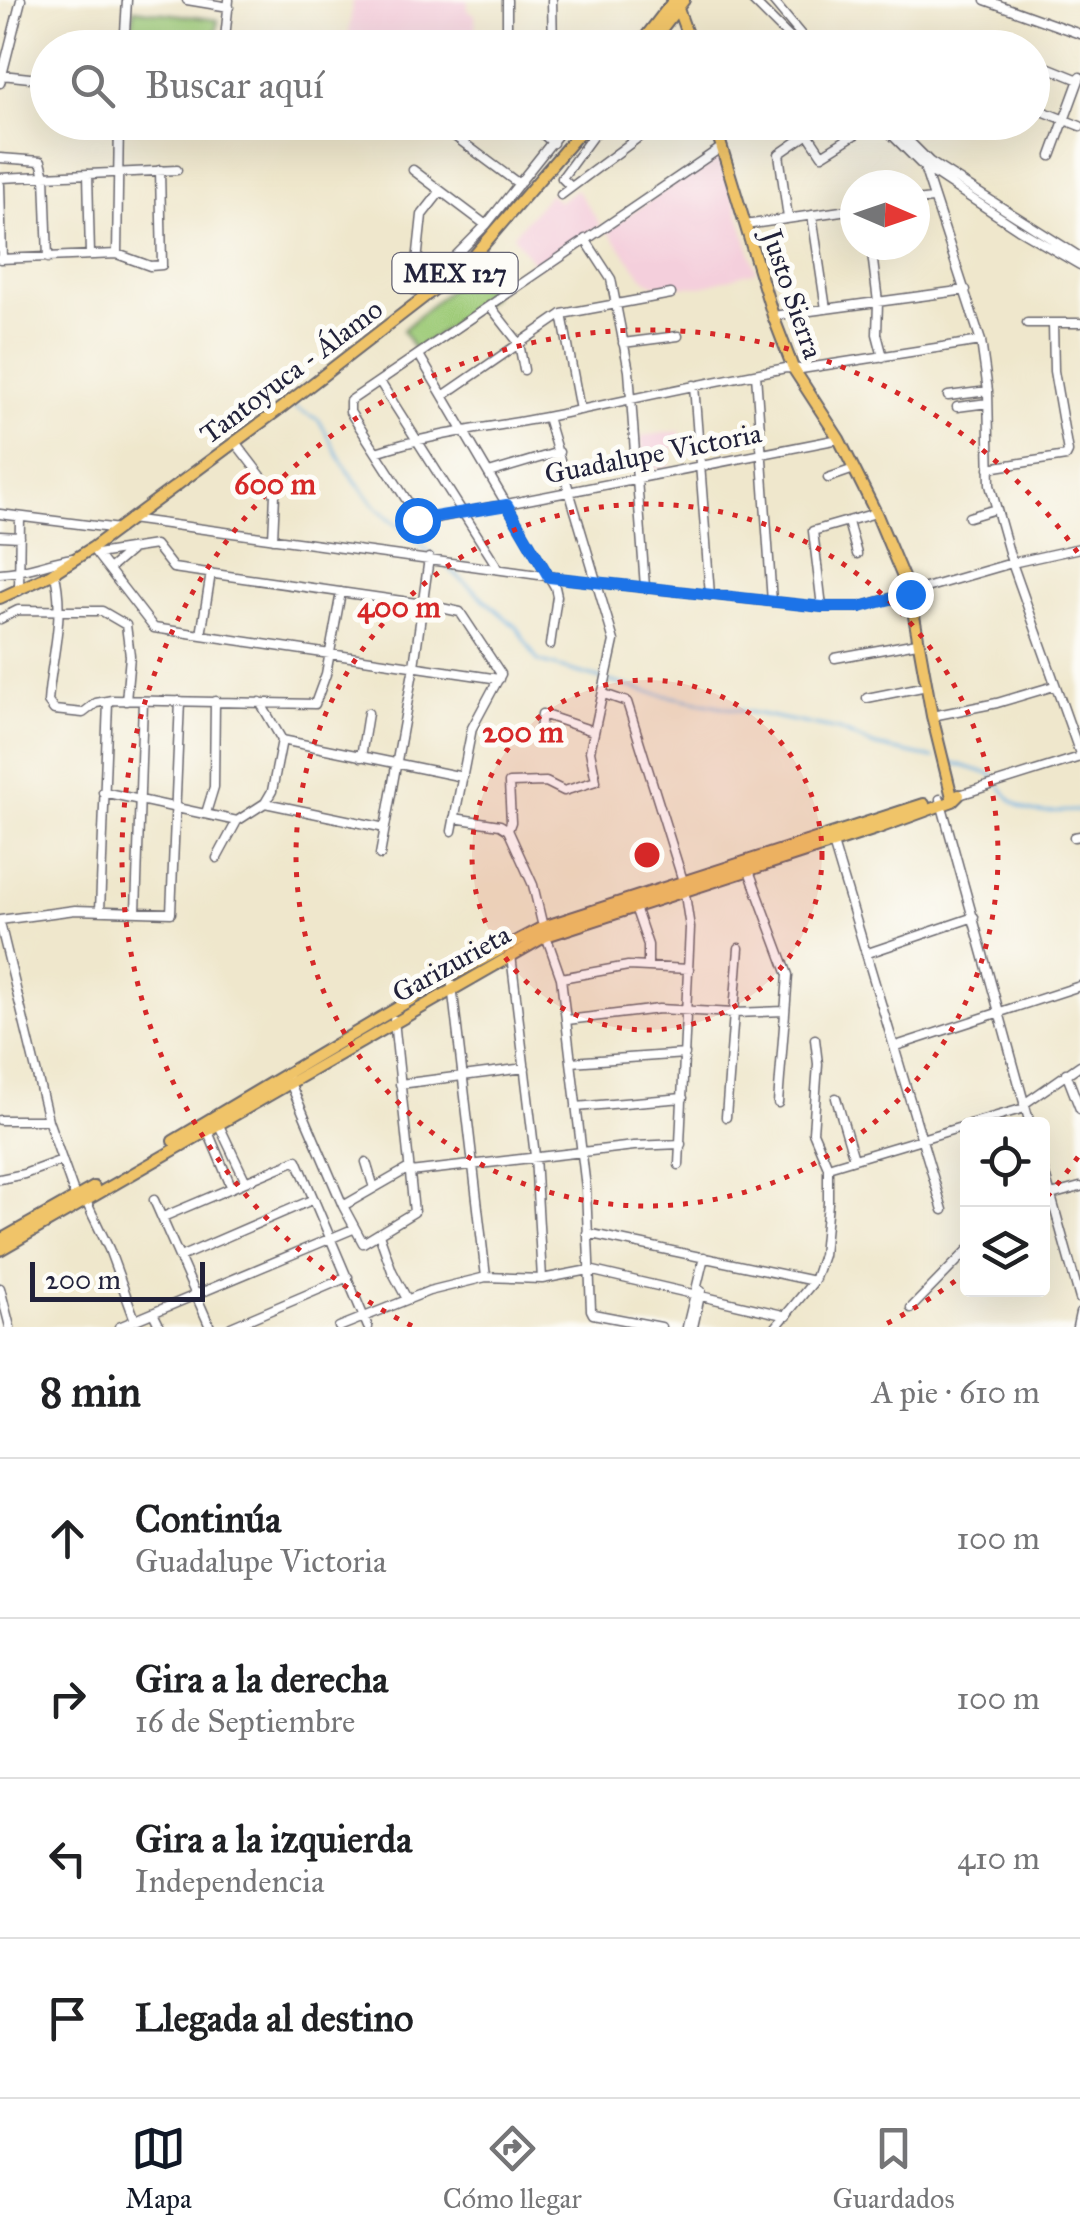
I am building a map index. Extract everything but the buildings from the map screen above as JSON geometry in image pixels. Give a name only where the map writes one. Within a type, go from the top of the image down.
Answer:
[{"type":"main road","points":[[655,30],[677,2]]},
{"type":"main road","points":[[677,2],[686,30]]},
{"type":"main road","name":"Tantoyuca - Álamo","points":[[10,594],[73,558],[94,551],[467,264],[572,140]]},
{"type":"main road","name":"Justo Sierra","points":[[720,140],[773,316],[793,368],[839,439],[910,594],[949,799]]},
{"type":"main road","name":"Garizurieta","points":[[0,1240],[544,932],[949,799]]},
{"type":"main road","name":"Garizurieta","points":[[544,932],[635,907],[684,887]]},
{"type":"main road","name":"Garizurieta","points":[[0,1250],[80,1198]]},
{"type":"street","points":[[21,0],[1,78],[30,79]]},
{"type":"street","points":[[125,30],[127,0]]},
{"type":"street","points":[[187,0],[229,3],[226,30]]},
{"type":"street","points":[[506,30],[507,0]]},
{"type":"street","points":[[552,0],[553,30]]},
{"type":"street","points":[[752,0],[782,30]]},
{"type":"street","points":[[772,0],[797,30]]},
{"type":"street","points":[[986,0],[1080,34]]},
{"type":"street","points":[[1050,68],[1080,79],[1051,156]]},
{"type":"street","points":[[1050,114],[1080,126]]},
{"type":"street","points":[[117,254],[119,140]]},
{"type":"street","points":[[460,140],[519,184]]},
{"type":"street","points":[[549,140],[553,143]]},
{"type":"street","points":[[440,192],[422,215],[414,290],[423,289],[486,225],[555,140]]},
{"type":"street","points":[[571,187],[562,178],[589,140]]},
{"type":"street","points":[[561,195],[635,140]]},
{"type":"street","points":[[788,218],[779,154],[799,140]]},
{"type":"street","points":[[812,140],[822,155],[847,140]]},
{"type":"street","points":[[898,140],[1018,229],[1080,265]]},
{"type":"street","points":[[906,140],[927,164],[1080,256]]},
{"type":"street","points":[[722,147],[350,401],[350,412],[376,452],[417,438],[547,417],[694,385],[981,341]]},
{"type":"street","points":[[0,158],[41,161],[48,258]]},
{"type":"street","points":[[927,164],[932,199],[981,341],[988,391],[989,468],[996,509],[1080,757]]},
{"type":"street","points":[[160,170],[162,265],[150,266],[117,254],[1,259],[0,182],[44,176],[160,170],[177,170]]},
{"type":"street","points":[[413,170],[486,225]]},
{"type":"street","points":[[88,174],[90,255]]},
{"type":"street","points":[[745,224],[840,211]]},
{"type":"street","points":[[812,214],[826,309]]},
{"type":"street","points":[[585,239],[611,278],[634,400],[646,586]]},
{"type":"street","points":[[873,260],[877,334],[884,357]]},
{"type":"street","points":[[773,316],[966,290]]},
{"type":"street","points":[[444,396],[562,314],[671,294]]},
{"type":"street","points":[[490,306],[519,343],[524,370]]},
{"type":"street","points":[[562,314],[580,410]]},
{"type":"street","points":[[1027,323],[1080,323]]},
{"type":"street","points":[[989,468],[1066,456],[1068,452],[1054,371],[1053,323]]},
{"type":"street","points":[[623,344],[678,336]]},
{"type":"street","points":[[419,355],[549,577],[557,596],[550,644]]},
{"type":"street","points":[[756,374],[772,602]]},
{"type":"street","points":[[380,382],[498,568]]},
{"type":"street","points":[[694,385],[710,595]]},
{"type":"street","points":[[948,396],[988,391]]},
{"type":"street","points":[[957,407],[988,402]]},
{"type":"street","points":[[508,830],[509,783],[546,782],[564,791],[598,778],[590,751],[614,641],[547,417]]},
{"type":"street","name":"Guadalupe Victoria","points":[[376,452],[417,520],[839,439]]},
{"type":"street","points":[[235,442],[275,494],[273,539]]},
{"type":"street","points":[[489,473],[558,452]]},
{"type":"street","points":[[828,478],[854,469]]},
{"type":"street","points":[[969,517],[996,509]]},
{"type":"street","points":[[822,607],[814,532],[876,513]]},
{"type":"street","points":[[0,514],[120,529]]},
{"type":"street","points":[[18,610],[10,594],[17,573],[20,517]]},
{"type":"street","points":[[130,520],[549,577],[822,607],[860,607],[1012,563],[1080,548]]},
{"type":"street","points":[[848,522],[857,554]]},
{"type":"street","points":[[0,536],[20,537]]},
{"type":"street","points":[[94,551],[155,544],[173,568],[460,612],[500,675]]},
{"type":"street","points":[[109,570],[134,548]]},
{"type":"street","points":[[94,551],[154,628],[330,656],[500,675]]},
{"type":"street","points":[[0,573],[17,573],[73,558]]},
{"type":"street","points":[[380,855],[431,558]]},
{"type":"street","points":[[54,572],[60,610],[58,645],[50,662],[51,708],[83,713],[96,703],[126,700],[316,704],[330,656],[341,592]]},
{"type":"street","points":[[201,635],[212,573]]},
{"type":"street","points":[[0,618],[18,610],[102,611],[126,626]]},
{"type":"street","points":[[126,626],[139,612]]},
{"type":"street","points":[[126,626],[130,656],[126,700]]},
{"type":"street","points":[[835,658],[917,643]]},
{"type":"street","points":[[452,831],[472,728],[500,675]]},
{"type":"street","points":[[867,698],[927,686]]},
{"type":"street","points":[[932,716],[1054,686]]},
{"type":"street","points":[[604,691],[626,702],[684,887],[690,928],[679,1165]]},
{"type":"street","points":[[206,814],[214,787],[216,700]]},
{"type":"street","points":[[136,912],[143,701]]},
{"type":"street","points":[[134,1320],[110,1249],[80,1198],[48,1120],[0,922],[75,910],[171,913],[180,701]]},
{"type":"street","points":[[100,911],[108,702]]},
{"type":"street","points":[[218,858],[238,821],[265,803],[272,791],[282,740],[260,702]]},
{"type":"street","points":[[360,757],[368,713]]},
{"type":"street","points":[[540,738],[542,714],[593,731]]},
{"type":"street","points":[[282,740],[463,777]]},
{"type":"street","name":"Garizurieta","points":[[949,799],[1080,757]]},
{"type":"street","points":[[103,792],[238,821]]},
{"type":"street","points":[[949,799],[974,917],[1028,1117]]},
{"type":"street","points":[[265,803],[385,828]]},
{"type":"street","points":[[454,818],[500,825],[508,830],[536,894],[544,932],[561,978],[593,1314],[661,1327]]},
{"type":"street","points":[[831,840],[943,1210]]},
{"type":"street","points":[[748,867],[787,968],[778,1103]]},
{"type":"street","points":[[635,907],[648,945],[648,965]]},
{"type":"street","points":[[868,953],[974,917]]},
{"type":"street","points":[[726,1118],[739,948]]},
{"type":"street","points":[[509,949],[535,1156],[542,1278]]},
{"type":"street","points":[[561,978],[648,965],[689,969]]},
{"type":"street","points":[[452,981],[486,1277]]},
{"type":"street","points":[[896,1046],[1080,986]]},
{"type":"street","points":[[566,1020],[659,1008],[686,1012],[785,1011]]},
{"type":"street","points":[[288,1079],[342,1206],[363,1243],[414,1212],[394,1016]]},
{"type":"street","points":[[776,1327],[814,1281],[822,1256],[828,1167],[814,1132],[818,1064],[815,1039]]},
{"type":"street","points":[[572,1062],[685,1054]]},
{"type":"street","points":[[992,1117],[1024,1106],[1080,1065]]},
{"type":"street","points":[[400,1084],[525,1068]]},
{"type":"street","points":[[1066,1073],[1080,1109]]},
{"type":"street","points":[[576,1107],[683,1098]]},
{"type":"street","points":[[836,1098],[854,1158]]},
{"type":"street","points":[[0,1120],[48,1120]]},
{"type":"street","points":[[211,1123],[245,1180]]},
{"type":"street","points":[[211,1123],[232,1186]]},
{"type":"street","points":[[828,1167],[960,1127]]},
{"type":"street","points":[[342,1206],[410,1170],[680,1144]]},
{"type":"street","points":[[0,1179],[62,1160]]},
{"type":"street","points":[[163,1218],[297,1160],[368,1327]]},
{"type":"street","points":[[366,1162],[374,1188]]},
{"type":"street","points":[[1052,1195],[1080,1187]]},
{"type":"street","points":[[1050,1189],[1080,1297]]},
{"type":"street","points":[[180,1257],[314,1199]]},
{"type":"street","points":[[154,1200],[210,1327]]},
{"type":"street","points":[[119,1327],[354,1230]]},
{"type":"street","points":[[587,1233],[814,1281]]},
{"type":"street","points":[[379,1234],[408,1299]]},
{"type":"street","points":[[690,1327],[706,1257]]},
{"type":"street","points":[[911,1308],[960,1258]]},
{"type":"street","points":[[339,1327],[408,1299],[486,1277],[542,1278],[590,1270],[787,1316]]},
{"type":"street","points":[[231,1327],[348,1277]]},
{"type":"street","points":[[0,1288],[10,1327]]},
{"type":"street","points":[[1077,1327],[1080,1312]]},
{"type":"street","points":[[153,1313],[160,1327]]},
{"type":"shaded area","points":[[353,0],[468,0],[467,11],[475,14],[475,30],[349,30]]},
{"type":"shaded area","points":[[720,152],[756,271],[700,287],[654,285],[642,276],[607,230]]},
{"type":"shaded area","points":[[576,189],[601,225],[537,268],[513,235],[550,193],[558,202]]},
{"type":"shaded area","points":[[680,431],[682,447],[668,449],[670,467],[644,471],[641,436]]},
{"type":"green space","points":[[134,9],[218,20],[217,30],[132,30]]},
{"type":"green space","points":[[475,267],[492,297],[415,350],[403,330]]},
{"type":"waterway","points":[[292,406],[319,420],[346,469],[375,506],[435,557]]},
{"type":"waterway","points":[[445,565],[517,628],[538,661],[648,692],[839,730],[875,746],[933,758]]},
{"type":"waterway","points":[[947,761],[993,775],[995,779]]},
{"type":"waterway","points":[[1000,786],[1017,805],[1034,812],[1080,811]]},
{"type":"route","points":[[417,520],[507,505],[549,577],[822,607],[860,607],[910,594]]}]
